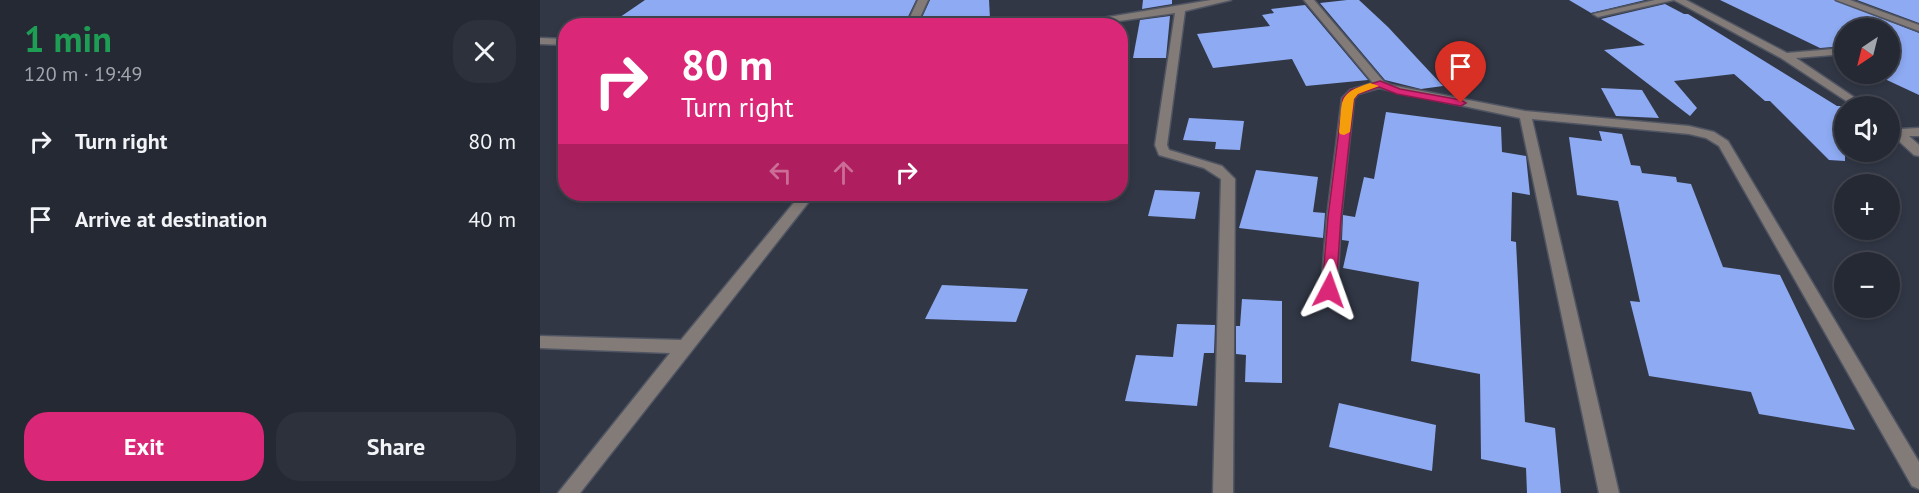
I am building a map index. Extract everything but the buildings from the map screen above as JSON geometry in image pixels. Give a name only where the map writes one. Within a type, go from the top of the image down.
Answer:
[{"type":"street","points":[[914,18],[922,0]]},
{"type":"street","points":[[1116,18],[1226,0]]},
{"type":"street","points":[[1309,0],[1380,84],[1397,91],[1525,115],[1689,130],[1710,135],[1724,144],[1919,480]]},
{"type":"street","points":[[1598,14],[1670,0]]},
{"type":"street","points":[[1679,0],[1785,56],[1846,96]]},
{"type":"street","points":[[1841,0],[1919,28]]},
{"type":"street","points":[[1180,9],[1161,145],[1164,152],[1175,158],[1216,167],[1225,172],[1228,179],[1223,493]]},
{"type":"street","points":[[540,41],[558,42]]},
{"type":"street","points":[[1785,56],[1834,52]]},
{"type":"street","points":[[1329,290],[1334,217],[1348,98],[1354,92],[1380,84]]},
{"type":"street","points":[[1525,115],[1610,493]]},
{"type":"street","points":[[1900,130],[1919,132]]},
{"type":"street","points":[[1900,135],[1919,152]]},
{"type":"street","points":[[568,493],[802,201]]},
{"type":"street","points":[[540,342],[686,346]]},
{"type":"slow traffic","points":[[1344,132],[1348,98],[1354,92],[1373,86]]},
{"type":"route","points":[[1329,290],[1334,217],[1348,98],[1354,92],[1380,84],[1397,91],[1461,103]]}]
